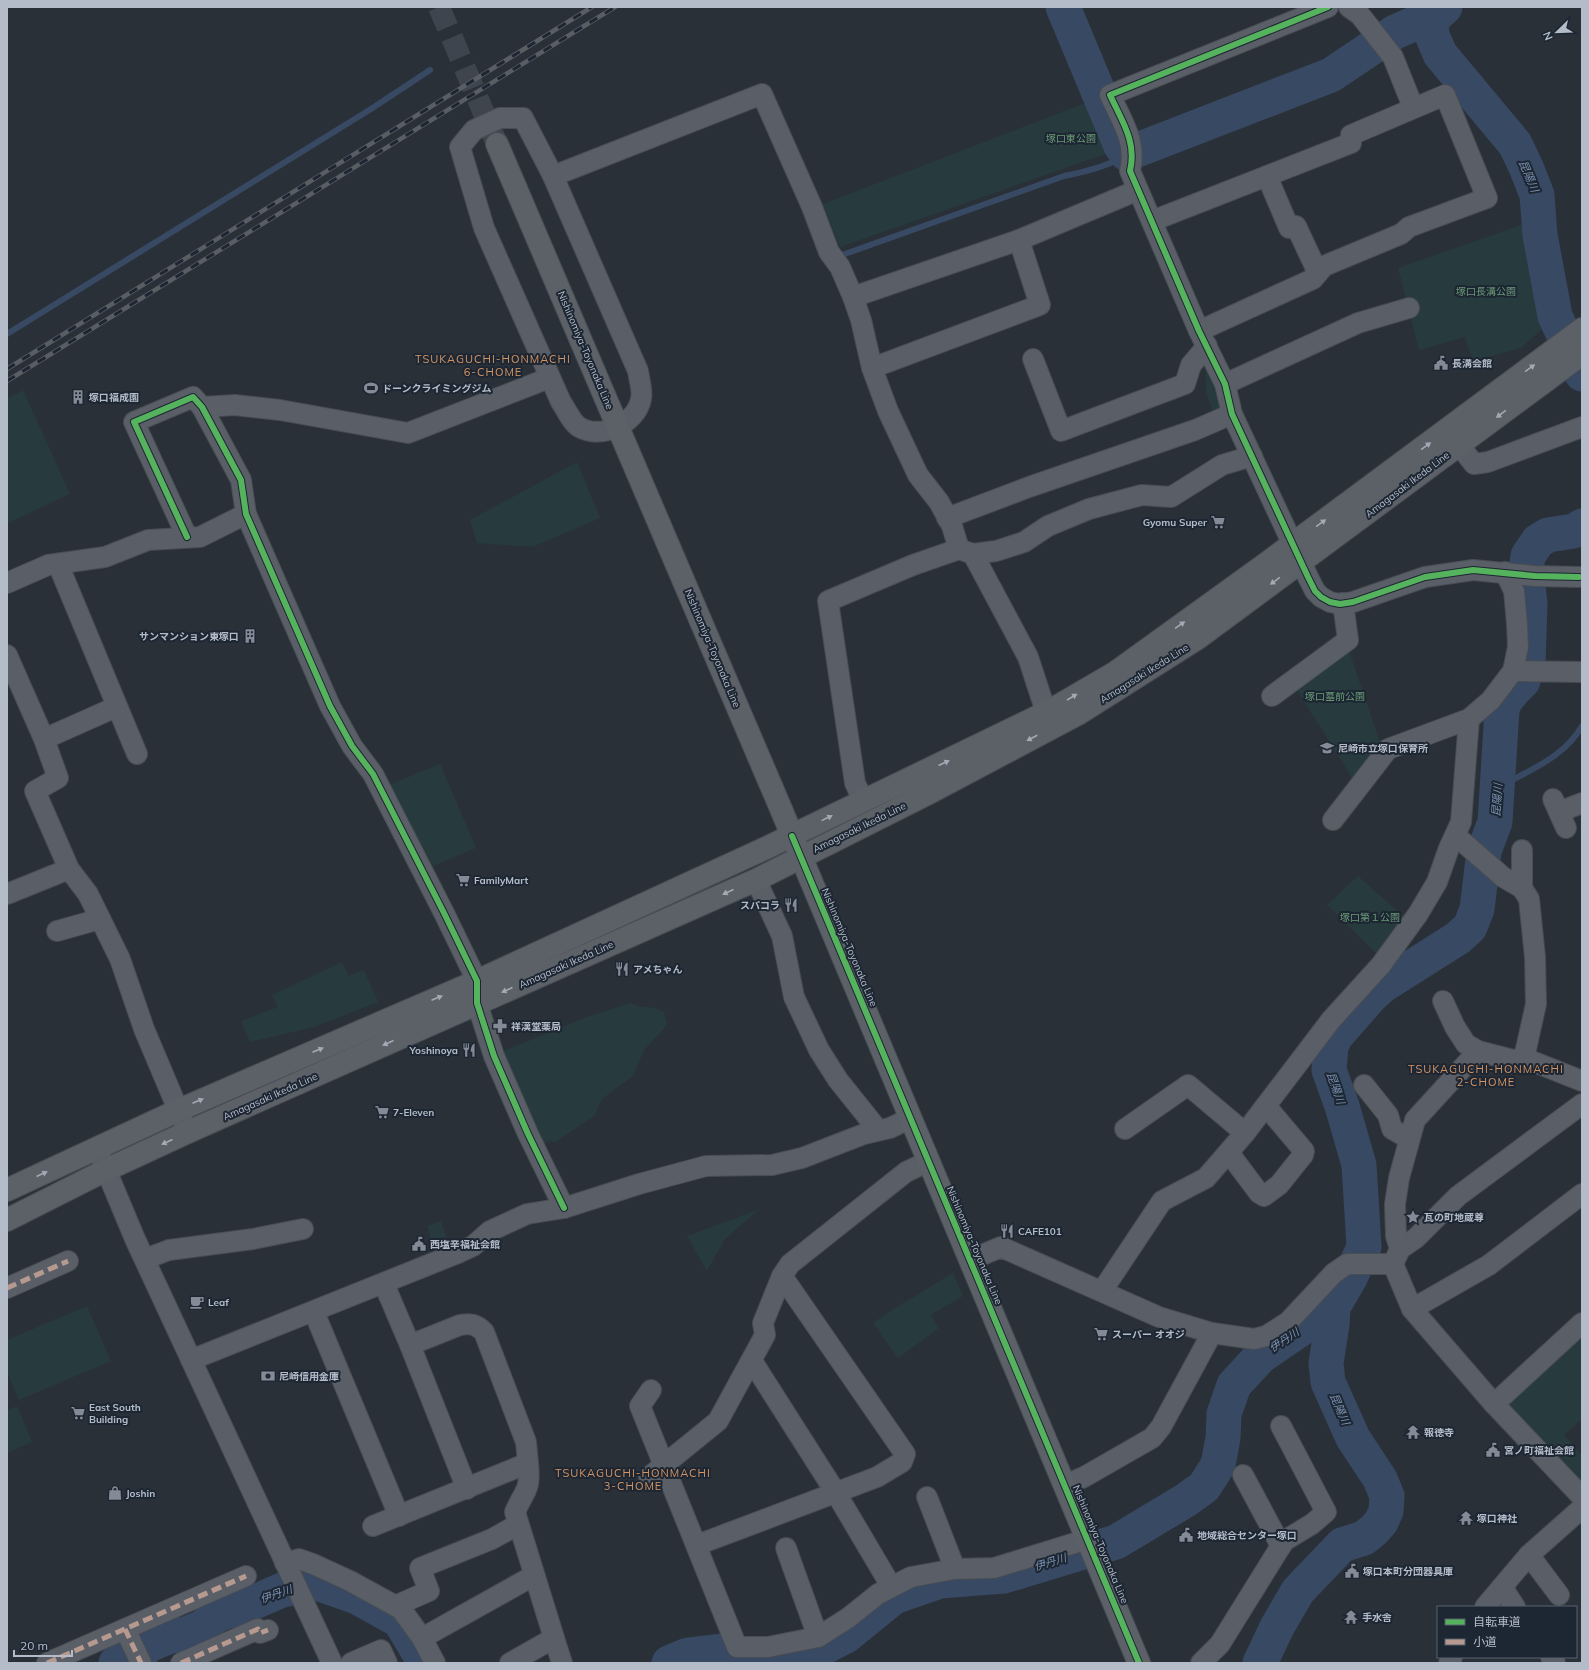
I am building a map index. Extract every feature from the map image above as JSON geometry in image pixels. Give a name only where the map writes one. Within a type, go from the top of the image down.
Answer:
[{"type":"main road","name":"Nishinomiya-Toyonaka Line","points":[[498,144],[801,857],[1139,1663]]},
{"type":"main road","name":"Amagasaki Ikeda Line","points":[[7,1190],[178,1110],[477,981],[792,836],[863,800],[948,762],[1046,712],[1116,672],[1459,445],[1573,348]]},
{"type":"main road","name":"Amagasaki Ikeda Line","points":[[7,1220],[106,1170],[188,1132],[756,880],[928,793],[1078,714],[1198,638],[1297,553],[1573,348]]},
{"type":"street","points":[[1328,7],[1110,95],[1132,150],[1130,171],[1203,338],[1226,384],[1232,414],[1315,591],[1321,597],[1330,602],[1352,602],[1425,577],[1473,570],[1579,578]]},
{"type":"street","points":[[1361,10],[1380,41],[1393,57],[1413,107]]},
{"type":"street","points":[[553,176],[762,94],[833,258],[853,297],[861,320],[872,368],[888,411],[918,475],[939,502],[1028,657],[1046,712]]},
{"type":"street","points":[[1033,359],[1061,431],[1185,384],[1191,365],[1203,338],[1313,279],[1324,266],[1401,234],[1409,227],[1487,198],[1444,95],[1413,107],[1351,135],[1351,143],[1152,221]]},
{"type":"street","points":[[500,118],[524,118],[553,176],[638,371],[641,399],[634,416],[619,428],[595,431],[578,427],[561,402],[549,378],[484,228],[460,148],[474,130],[500,118]]},
{"type":"street","points":[[1268,176],[1289,228],[1296,226],[1318,273]]},
{"type":"street","points":[[853,297],[1019,240],[1138,190]]},
{"type":"street","points":[[872,368],[1040,306],[1019,240]]},
{"type":"street","points":[[1226,384],[1358,323],[1409,308]]},
{"type":"street","points":[[205,412],[235,405],[280,410],[408,433],[549,378]]},
{"type":"street","points":[[187,537],[134,422],[193,397],[205,412],[241,480],[246,514],[330,706],[352,746],[373,774],[477,981],[477,1003],[507,1090],[564,1208]]},
{"type":"street","points":[[947,518],[1029,487],[1195,430],[1232,414]]},
{"type":"street","points":[[1459,445],[1474,464],[1488,462],[1582,427]]},
{"type":"street","points":[[863,800],[855,783],[828,601],[913,565],[966,551],[996,551],[1024,542],[1048,526],[1063,519],[1113,502],[1142,495],[1171,497],[1222,465],[1252,456]]},
{"type":"street","points":[[7,583],[48,565],[105,557],[148,540],[200,537],[246,514]]},
{"type":"street","points":[[58,564],[116,707],[137,754]]},
{"type":"street","points":[[1519,574],[1514,591],[1518,646],[1522,672]]},
{"type":"street","points":[[1272,696],[1348,640],[1343,603]]},
{"type":"street","points":[[7,655],[44,739],[58,778],[35,791],[69,869],[88,894],[120,959],[144,1029],[188,1132]]},
{"type":"street","points":[[1333,820],[1388,749],[1469,719],[1522,672],[1582,672]]},
{"type":"street","points":[[44,739],[116,707]]},
{"type":"street","points":[[1102,1291],[1162,1201],[1206,1178],[1245,1133],[1331,1020],[1381,965],[1418,914],[1437,882],[1449,848],[1456,836],[1461,822],[1469,719]]},
{"type":"street","points":[[1560,813],[1582,803]]},
{"type":"street","points":[[1456,836],[1503,877],[1522,888],[1529,899],[1535,956],[1536,1004],[1524,1058]]},
{"type":"street","points":[[1522,850],[1522,888]]},
{"type":"street","points":[[7,894],[69,869]]},
{"type":"street","points":[[756,880],[782,936],[794,997],[819,1050],[838,1080],[878,1130]]},
{"type":"street","points":[[57,931],[100,919]]},
{"type":"street","points":[[1443,1001],[1455,1027],[1466,1044],[1478,1051],[1513,1060],[1524,1058],[1582,1081]]},
{"type":"street","points":[[1478,1051],[1415,1120],[1399,1178],[1395,1204],[1396,1236],[1390,1259],[1412,1309],[1494,1404],[1582,1497]]},
{"type":"street","points":[[1125,1129],[1188,1085],[1245,1133]]},
{"type":"street","points":[[1364,1085],[1388,1116],[1392,1129],[1409,1138]]},
{"type":"street","points":[[970,1260],[1001,1247],[1159,1317],[1212,1333],[1254,1339],[1266,1336],[1288,1322],[1334,1273],[1347,1264],[1390,1259],[1416,1238],[1458,1196],[1582,1104]]},
{"type":"street","points":[[1229,1152],[1259,1193],[1264,1196],[1272,1191],[1284,1179],[1303,1155],[1304,1151],[1266,1106]]},
{"type":"street","points":[[191,1360],[384,1284],[473,1246],[490,1231],[527,1214],[564,1208],[638,1184],[706,1166],[772,1165],[802,1158],[878,1130],[890,1128],[911,1118]]},
{"type":"street","points":[[97,1148],[135,1239],[332,1663]]},
{"type":"street","points":[[649,1477],[718,1421],[765,1335],[763,1323],[782,1276],[790,1264],[906,1172],[929,1162]]},
{"type":"street","points":[[1412,1309],[1489,1265],[1582,1194]]},
{"type":"street","points":[[145,1259],[169,1250],[253,1239],[303,1229]]},
{"type":"street","points":[[7,1288],[68,1260]]},
{"type":"street","points":[[697,1545],[878,1477],[902,1462],[905,1454],[782,1276]]},
{"type":"street","points":[[384,1284],[410,1345],[467,1490]]},
{"type":"street","points":[[314,1312],[399,1516]]},
{"type":"street","points":[[410,1345],[468,1323],[477,1325],[484,1332],[526,1442],[530,1479],[526,1493],[514,1512],[533,1576],[562,1663]]},
{"type":"street","points":[[1494,1404],[1582,1323]]},
{"type":"street","points":[[1065,1485],[1084,1477],[1152,1438],[1161,1427],[1212,1333]]},
{"type":"street","points":[[752,1361],[836,1493],[890,1586]]},
{"type":"street","points":[[650,1390],[640,1406],[741,1657],[768,1647],[818,1637],[848,1618],[890,1586],[911,1577],[955,1569],[994,1568],[1091,1546]]},
{"type":"street","points":[[1201,1663],[1220,1644],[1284,1541],[1312,1524],[1326,1512],[1281,1426]]},
{"type":"street","points":[[373,1526],[467,1490],[528,1463]]},
{"type":"street","points":[[1243,1475],[1281,1546]]},
{"type":"street","points":[[927,1497],[955,1569]]},
{"type":"street","points":[[1486,1606],[1529,1555],[1582,1508]]},
{"type":"street","points":[[395,1606],[429,1591],[420,1568],[492,1539],[517,1525]]},
{"type":"street","points":[[786,1548],[818,1637]]},
{"type":"street","points":[[1529,1555],[1559,1595]]},
{"type":"street","points":[[287,1568],[299,1559],[313,1564],[401,1609],[422,1638],[435,1663]]},
{"type":"street","points":[[47,1663],[246,1576]]},
{"type":"street","points":[[422,1638],[533,1576]]},
{"type":"street","points":[[1502,1588],[1514,1606]]},
{"type":"street","points":[[125,1629],[141,1663]]},
{"type":"street","points":[[181,1663],[258,1629],[260,1633],[268,1630]]},
{"type":"street","points":[[510,1663],[554,1638]]},
{"type":"street","points":[[351,1663],[381,1650],[387,1663]]},
{"type":"green space","name":"塚口東公園","points":[[1093,100],[1114,151],[840,247],[823,204]]},
{"type":"green space","name":"塚口長溝公園","points":[[1524,224],[1542,314],[1546,325],[1521,348],[1473,361],[1465,337],[1419,350],[1398,268]]},
{"type":"green space","points":[[1205,367],[1221,397],[1223,409],[1213,413],[1206,392]]},
{"type":"green space","points":[[23,390],[70,494],[8,523],[7,399]]},
{"type":"green space","points":[[577,462],[600,518],[532,547],[477,543],[470,520]]},
{"type":"green space","name":"塚口墓前公園","points":[[1348,648],[1381,745],[1354,781],[1296,688]]},
{"type":"green space","points":[[440,764],[476,848],[433,866],[389,785]]},
{"type":"green space","name":"塚口第１公園","points":[[1358,876],[1403,916],[1385,945],[1377,954],[1327,905]]},
{"type":"green space","points":[[342,962],[348,976],[364,970],[378,1002],[314,1027],[250,1042],[241,1021],[278,1007],[272,995]]},
{"type":"green space","points":[[630,1003],[637,1006],[654,1008],[664,1012],[667,1025],[644,1050],[633,1076],[602,1099],[595,1115],[554,1143],[551,1140],[540,1146],[501,1052],[587,1017]]},
{"type":"green space","points":[[758,1210],[725,1239],[707,1271],[687,1236]]},
{"type":"green space","points":[[441,1221],[450,1249],[436,1254],[427,1226]]},
{"type":"green space","points":[[953,1273],[963,1296],[931,1315],[939,1328],[898,1358],[873,1323]]},
{"type":"green space","points":[[87,1306],[111,1361],[19,1400],[7,1372],[7,1340]]},
{"type":"green space","points":[[1582,1331],[1582,1419],[1564,1435],[1582,1455],[1582,1483],[1505,1403]]},
{"type":"green space","points":[[17,1406],[32,1442],[7,1453],[7,1411]]},
{"type":"waterway","points":[[1063,7],[1121,146],[1127,154],[1331,75],[1395,32],[1436,14]]},
{"type":"waterway","name":"昆陽川","points":[[1445,7],[1431,20],[1432,35],[1440,54],[1515,144],[1526,167],[1537,195],[1540,235],[1555,316],[1582,374]]},
{"type":"waterway","points":[[7,334],[371,109],[430,70]]},
{"type":"waterway","points":[[842,255],[1064,176],[1105,165],[1127,154]]},
{"type":"waterway","name":"昆陽川","points":[[1260,1663],[1277,1627],[1298,1591],[1342,1545],[1364,1538],[1374,1530],[1381,1522],[1386,1511],[1387,1496],[1380,1479],[1353,1438],[1328,1382],[1326,1363],[1332,1325],[1333,1307],[1350,1278],[1364,1247],[1359,1165],[1342,1106],[1329,1070],[1331,1046],[1336,1036],[1371,996],[1382,986],[1458,938],[1470,927],[1477,909],[1484,851],[1495,822],[1502,710],[1505,701],[1523,681],[1528,663],[1530,604],[1526,569],[1528,556],[1538,541],[1548,535],[1574,531],[1582,526]]},
{"type":"waterway","points":[[1498,788],[1544,763],[1555,755],[1565,747],[1582,726]]},
{"type":"waterway","name":"伊丹川","points":[[669,1663],[688,1655],[721,1651],[776,1658],[815,1652],[846,1636],[894,1597],[940,1581],[1004,1576],[1116,1542],[1186,1500],[1204,1487],[1218,1465],[1223,1438],[1224,1414],[1234,1385],[1261,1356],[1333,1307]]},
{"type":"waterway","name":"伊丹川","points":[[116,1663],[143,1651],[146,1646],[175,1634],[181,1636],[208,1625],[210,1619],[231,1609],[234,1611],[282,1590],[317,1583],[357,1597],[400,1621],[425,1663]]},
{"type":"tunnel","points":[[439,7],[497,144]]},
{"type":"railway","points":[[7,369],[592,7]]},
{"type":"railway","points":[[7,381],[615,7]]},
{"type":"marked path","points":[[7,1288],[68,1261]]},
{"type":"marked path","points":[[47,1663],[246,1576]]},
{"type":"marked path","points":[[125,1629],[141,1663]]},
{"type":"marked path","points":[[181,1663],[258,1629],[260,1633],[268,1630]]},
{"type":"cycle path","points":[[1328,7],[1110,95],[1130,141],[1132,151],[1130,171],[1199,331],[1225,384],[1232,414],[1315,591],[1321,597],[1330,602],[1340,604],[1353,602],[1425,577],[1473,570],[1535,576],[1579,577]]},
{"type":"cycle path","points":[[187,537],[134,422],[193,397],[202,407],[241,480],[246,514],[330,706],[352,746],[373,774],[477,981],[477,1003],[494,1056],[528,1134],[564,1208]]},
{"type":"cycle path","points":[[792,836],[1139,1663]]},
{"type":"place","name":"長溝会館","points":[[1441,363]]},
{"type":"place","name":"ドーンクライミングジム","points":[[371,388]]},
{"type":"place","name":"塚口福成園","points":[[78,397]]},
{"type":"place","name":"Gyomu Super","points":[[1218,522]]},
{"type":"place","name":"サンマンション東塚口","points":[[250,636]]},
{"type":"place","name":"尼崎市立塚口保育所","points":[[1327,748]]},
{"type":"place","name":"FamilyMart","points":[[463,880]]},
{"type":"place","name":"スパコラ","points":[[791,905]]},
{"type":"place","name":"アメちゃん","points":[[622,969]]},
{"type":"place","name":"祥漢堂薬局","points":[[500,1026]]},
{"type":"place","name":"Yoshinoya","points":[[469,1050]]},
{"type":"place","name":"7-Eleven","points":[[382,1112]]},
{"type":"place","name":"瓦の町地蔵尊","points":[[1413,1217]]},
{"type":"place","name":"CAFE101","points":[[1007,1231]]},
{"type":"place","name":"西塩辛福祉会館","points":[[419,1244]]},
{"type":"place","name":"Leaf","points":[[197,1302]]},
{"type":"place","name":"スーパー オオジ","points":[[1101,1334]]},
{"type":"place","name":"尼崎信用金庫","points":[[268,1376]]},
{"type":"place","name":"East South Building","points":[[78,1413]]},
{"type":"place","name":"報徳寺","points":[[1413,1432]]},
{"type":"place","name":"宮ノ町福祉会館","points":[[1493,1450]]},
{"type":"place","name":"Joshin","points":[[115,1493]]},
{"type":"place","name":"塚口神社","points":[[1466,1518]]},
{"type":"place","name":"地域総合センター塚口","points":[[1186,1535]]},
{"type":"place","name":"塚口本町分団器具庫","points":[[1352,1571]]},
{"type":"place","name":"手水舎","points":[[1351,1617]]},
{"type":"district","name":"TSUKAGUCHI-HONMACHI 6-CHOME","points":[[493,365]]},
{"type":"district","name":"TSUKAGUCHI-HONMACHI 2-CHOME","points":[[1486,1075]]},
{"type":"district","name":"TSUKAGUCHI-HONMACHI 3-CHOME","points":[[633,1479]]}]
